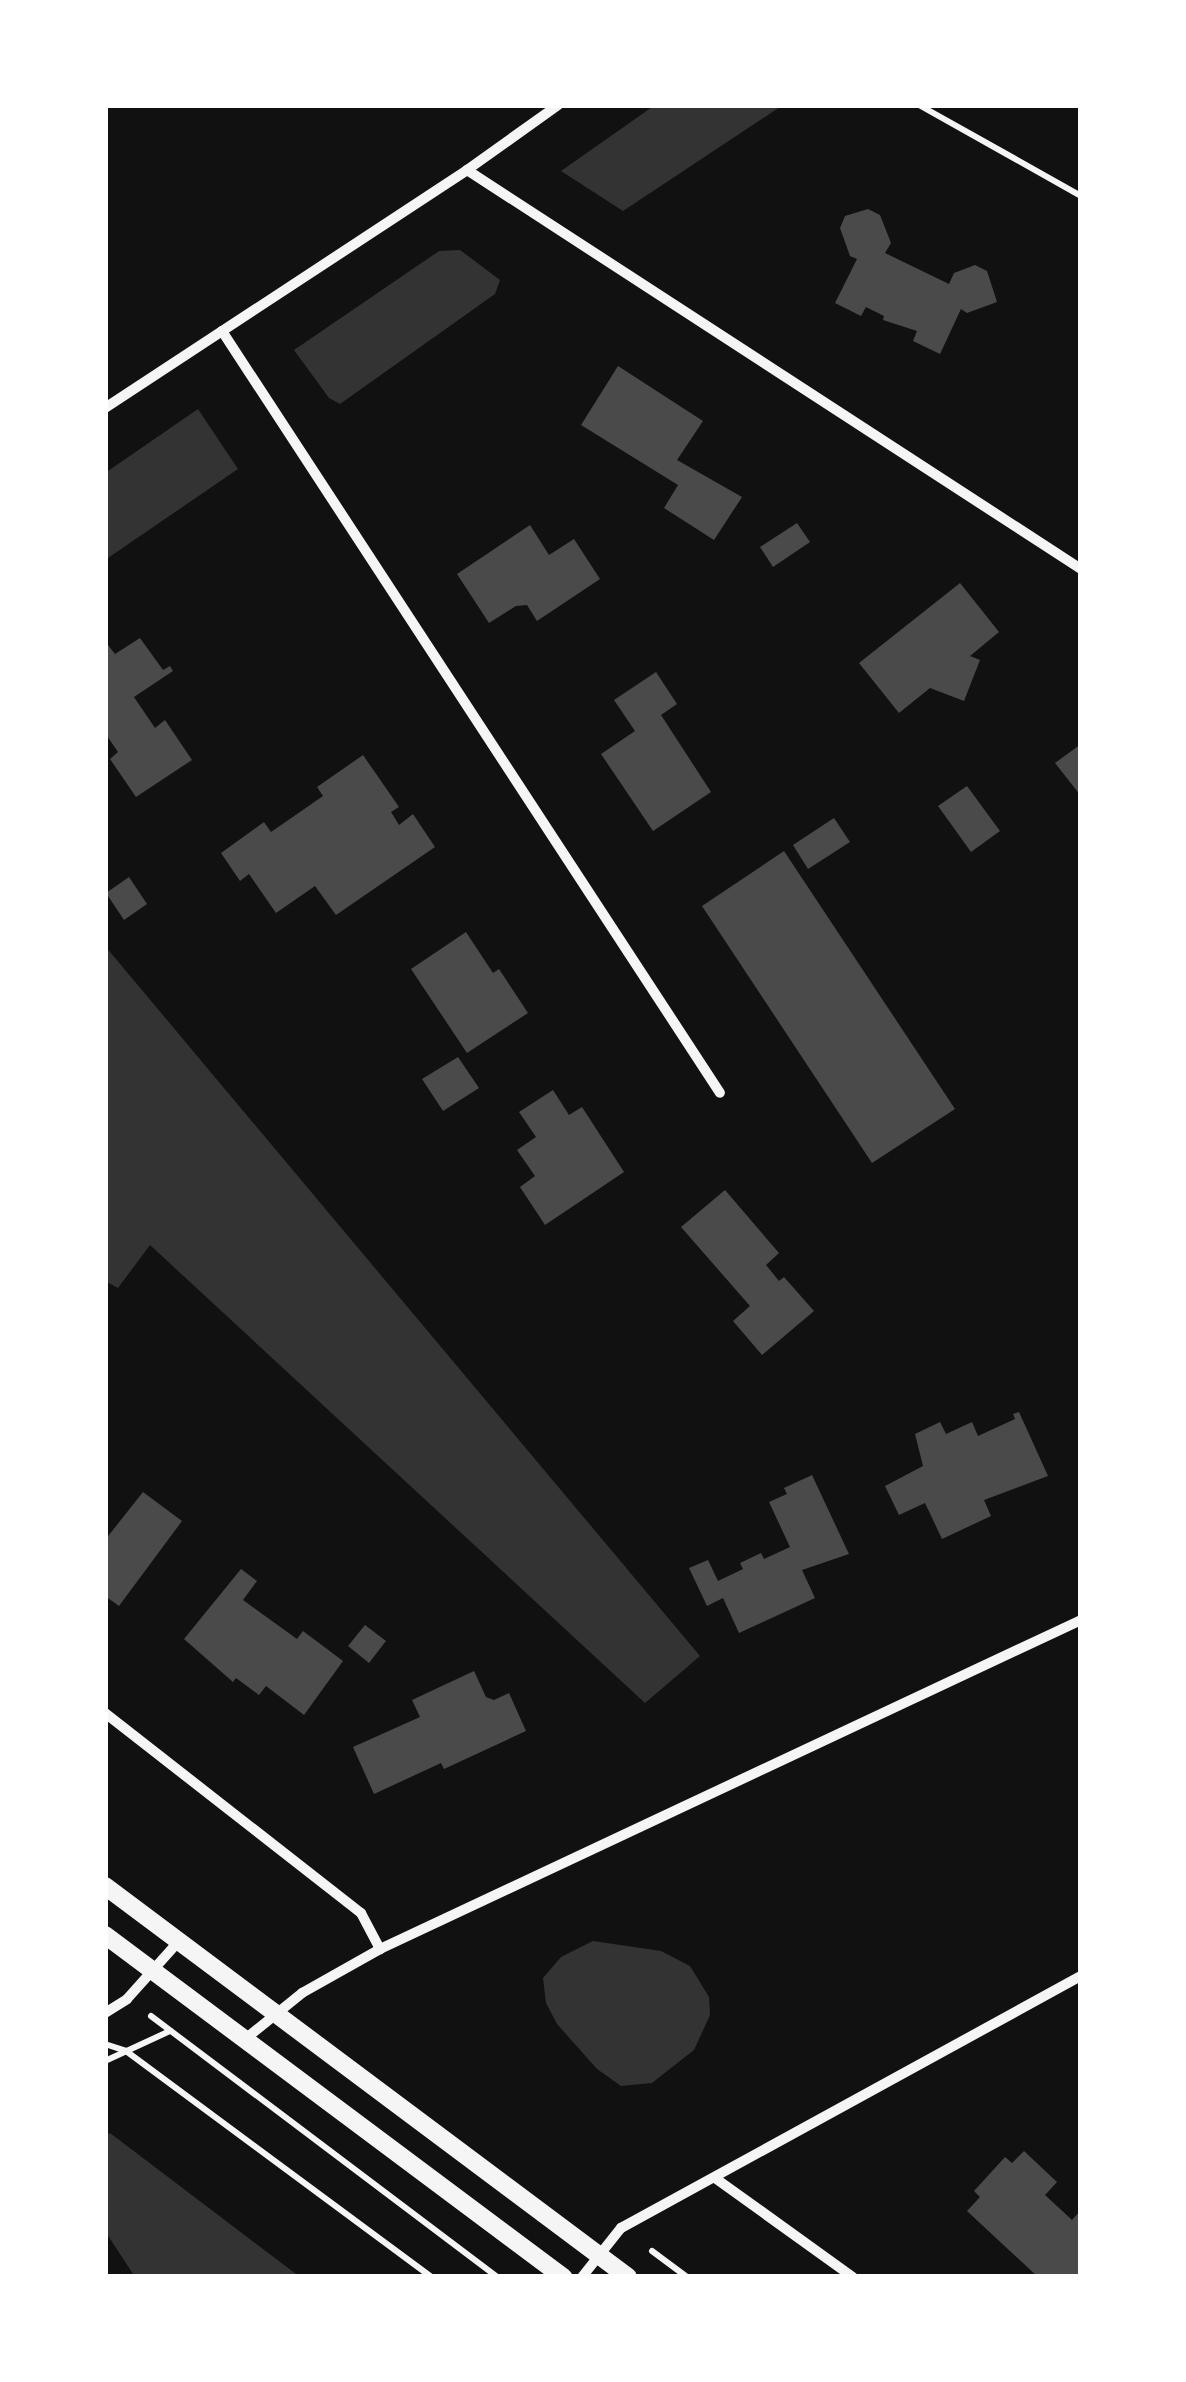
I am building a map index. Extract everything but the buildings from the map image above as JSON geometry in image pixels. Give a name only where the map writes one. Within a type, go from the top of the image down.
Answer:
[{"type":"street","points":[[105,408],[467,170],[558,105]]},
{"type":"street","points":[[467,170],[1081,569]]},
{"type":"street","points":[[222,331],[720,1093]]},
{"type":"street","points":[[244,2040],[302,1993],[380,1949],[1081,1620]]},
{"type":"street","points":[[105,1712],[360,1913],[380,1949]]},
{"type":"street","points":[[105,1886],[628,2277]]},
{"type":"street","points":[[105,1935],[563,2277]]},
{"type":"street","points":[[105,2014],[127,1999],[178,1941]]},
{"type":"street","points":[[582,2277],[621,2228],[1081,1976]]},
{"type":"street","points":[[715,2178],[853,2277]]},
{"type":"path","points":[[919,105],[1081,196]]},
{"type":"path","points":[[127,1999],[498,2277]]},
{"type":"path","points":[[105,2061],[171,2030]]},
{"type":"path","points":[[105,2044],[126,2052],[431,2277]]},
{"type":"shaded area","points":[[655,105],[783,105],[623,211],[561,171]]},
{"type":"shaded area","points":[[460,250],[500,280],[495,294],[340,404],[329,398],[294,350],[439,251]]},
{"type":"shaded area","points":[[198,409],[238,469],[105,560],[105,473]]},
{"type":"shaded area","points":[[105,946],[700,1656],[645,1703],[150,1245],[118,1288],[105,1281]]},
{"type":"shaded area","points":[[593,1941],[661,1951],[690,1966],[709,1997],[710,2015],[694,2050],[652,2083],[621,2086],[597,2069],[557,2024],[546,2003],[543,1978],[561,1957]]},
{"type":"shaded area","points":[[110,2133],[300,2277],[135,2277],[105,2231],[105,2135]]}]
